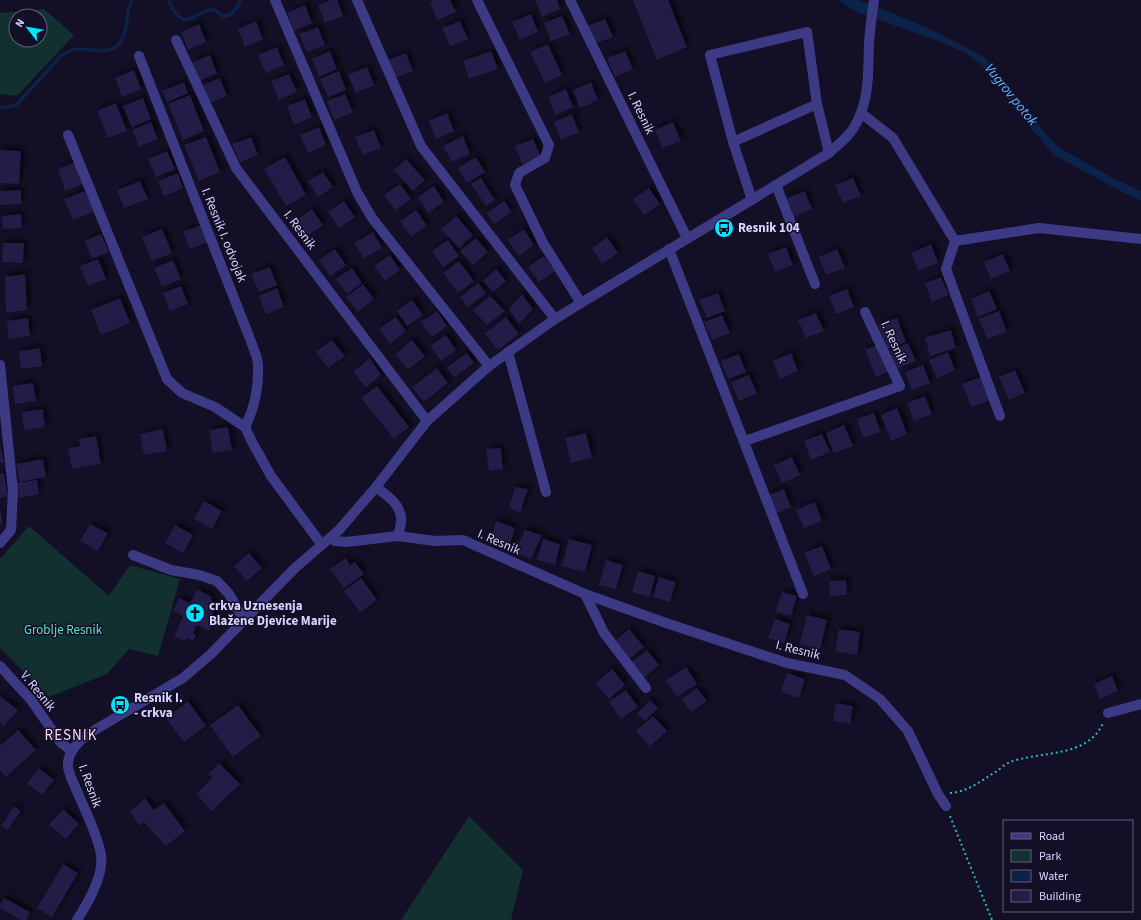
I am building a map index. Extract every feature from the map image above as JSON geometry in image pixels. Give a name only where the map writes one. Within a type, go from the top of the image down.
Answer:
[{"type":"street","points":[[275,0],[361,198],[372,218],[489,366]]},
{"type":"street","points":[[357,0],[421,146],[555,319]]},
{"type":"street","points":[[477,0],[549,145],[545,158],[519,173],[515,185],[543,243],[581,303]]},
{"type":"street","name":"I. Resnik","points":[[570,0],[688,238]]},
{"type":"street","name":"I. Resnik","points":[[77,920],[95,889],[100,870],[101,856],[97,840],[68,770],[68,763],[72,751],[76,745],[88,734],[183,678],[211,654],[295,568],[330,538],[376,487],[427,421],[489,366],[555,319],[829,153],[846,138],[861,113],[867,97],[870,66],[870,26],[874,0]]},
{"type":"street","points":[[752,200],[733,142],[710,55],[807,32],[816,104],[829,153]]},
{"type":"street","name":"I. Resnik","points":[[176,40],[236,168],[427,421]]},
{"type":"street","name":"I. Resnik I. odvojak","points":[[139,56],[252,344],[258,364],[257,389],[252,412],[245,427]]},
{"type":"street","points":[[733,142],[816,104]]},
{"type":"street","points":[[861,113],[893,138],[955,241],[946,269],[1000,416]]},
{"type":"street","points":[[68,135],[167,379],[182,393],[215,407],[245,427],[271,476],[322,545]]},
{"type":"street","points":[[776,185],[815,284]]},
{"type":"street","points":[[955,241],[1039,228],[1141,239]]},
{"type":"street","points":[[669,249],[803,594]]},
{"type":"street","name":"I. Resnik","points":[[744,441],[900,386],[865,312]]},
{"type":"street","points":[[508,352],[546,492]]},
{"type":"street","points":[[0,365],[13,491],[11,530],[0,543]]},
{"type":"street","points":[[376,487],[393,500],[399,510],[401,518],[398,536]]},
{"type":"street","name":"I. Resnik","points":[[330,538],[346,542],[398,536],[435,542],[463,540],[585,594],[666,624],[781,661],[844,675],[880,699],[908,731],[938,794],[946,806]]},
{"type":"street","points":[[133,555],[171,570],[199,575],[217,581],[229,594],[244,620]]},
{"type":"street","points":[[585,594],[604,633],[646,688]]},
{"type":"street","name":"V. Resnik","points":[[0,666],[31,700],[60,743],[72,751]]},
{"type":"street","points":[[1108,713],[1141,704]]},
{"type":"path","points":[[938,794],[954,793],[975,785],[1010,762],[1081,746],[1094,736],[1102,726],[1108,713]]},
{"type":"path","points":[[946,806],[992,920]]},
{"type":"green space","points":[[8,12],[8,48],[48,48],[48,12],[74,35],[17,96],[0,94],[0,13]]},
{"type":"green space","name":"Groblje Resnik","points":[[29,526],[109,596],[130,565],[180,579],[158,656],[129,649],[107,674],[49,697],[0,648],[0,559]]},
{"type":"green space","points":[[469,816],[523,870],[511,920],[401,920]]},
{"type":"water","name":"Vugrov potok","points":[[838,0],[859,0],[890,12],[937,32],[984,57],[1052,141],[1060,148],[1113,178],[1141,191],[1141,201],[1054,155],[1015,109],[983,66],[965,53],[941,42],[857,12]]},
{"type":"building","points":[[330,0],[337,0],[343,16],[325,23],[318,5]]},
{"type":"building","points":[[434,0],[450,0],[456,12],[437,20],[430,2]]},
{"type":"building","points":[[535,0],[557,0],[560,9],[542,17]]},
{"type":"building","points":[[633,0],[668,0],[687,47],[657,60]]},
{"type":"building","points":[[305,5],[312,23],[294,31],[287,13]]},
{"type":"building","points":[[531,14],[538,32],[520,40],[512,22]]},
{"type":"building","points":[[562,16],[570,34],[551,41],[544,23]]},
{"type":"building","points":[[605,19],[613,37],[594,44],[587,26]]},
{"type":"building","points":[[256,21],[263,39],[245,47],[238,29]]},
{"type":"building","points":[[460,21],[468,39],[450,46],[442,28]]},
{"type":"building","points":[[199,24],[206,42],[188,50],[181,32]]},
{"type":"building","points":[[318,27],[325,45],[307,52],[299,34]]},
{"type":"building","points":[[548,44],[562,75],[545,83],[530,52]]},
{"type":"building","points":[[277,47],[284,65],[266,73],[258,55]]},
{"type":"building","points":[[330,51],[337,69],[319,77],[312,59]]},
{"type":"building","points":[[491,51],[498,69],[469,79],[463,61]]},
{"type":"building","points":[[625,51],[633,69],[615,77],[607,58]]},
{"type":"building","points":[[406,53],[413,71],[395,78],[388,60]]},
{"type":"building","points":[[210,55],[217,73],[199,81],[191,63]]},
{"type":"building","points":[[367,67],[374,85],[356,93],[348,75]]},
{"type":"building","points":[[134,70],[141,89],[122,97],[115,78]]},
{"type":"building","points":[[339,71],[346,90],[328,97],[320,79]]},
{"type":"building","points":[[289,74],[297,92],[279,100],[271,81]]},
{"type":"building","points":[[220,78],[227,96],[209,104],[202,85]]},
{"type":"building","points":[[184,82],[188,93],[167,102],[162,91]]},
{"type":"building","points":[[591,82],[598,100],[580,108],[573,90]]},
{"type":"building","points":[[566,89],[573,107],[555,115],[548,97]]},
{"type":"building","points":[[345,94],[353,112],[334,120],[327,101]]},
{"type":"building","points":[[190,95],[204,131],[183,140],[168,104]]},
{"type":"building","points":[[143,98],[151,119],[132,127],[123,106]]},
{"type":"building","points":[[305,99],[312,117],[294,125],[287,106]]},
{"type":"building","points":[[116,103],[127,131],[108,138],[97,111]]},
{"type":"building","points":[[447,113],[454,131],[436,139],[429,121]]},
{"type":"building","points":[[572,114],[579,132],[561,140],[554,122]]},
{"type":"building","points":[[151,122],[158,139],[139,147],[132,130]]},
{"type":"building","points":[[673,122],[681,141],[662,148],[655,130]]},
{"type":"building","points":[[319,127],[326,145],[308,153],[300,135]]},
{"type":"building","points":[[374,130],[381,148],[363,155],[355,137]]},
{"type":"building","points":[[463,136],[470,154],[452,162],[443,146]]},
{"type":"building","points":[[206,137],[220,172],[199,181],[184,145]]},
{"type":"building","points":[[251,137],[258,155],[240,162],[232,144]]},
{"type":"building","points":[[533,139],[541,157],[522,164],[515,146]]},
{"type":"building","points":[[0,150],[21,151],[19,184],[0,183]]},
{"type":"building","points":[[167,151],[175,169],[156,177],[148,159]]},
{"type":"building","points":[[285,157],[306,195],[286,206],[264,169]]},
{"type":"building","points":[[476,157],[485,172],[467,183],[458,168]]},
{"type":"building","points":[[406,159],[425,180],[413,191],[394,170]]},
{"type":"building","points":[[75,162],[83,184],[65,191],[58,169]]},
{"type":"building","points":[[323,172],[333,187],[318,197],[308,181]]},
{"type":"building","points":[[178,173],[183,188],[164,196],[158,181]]},
{"type":"building","points":[[481,178],[495,200],[486,206],[471,184]]},
{"type":"building","points":[[853,178],[861,196],[843,203],[835,185]]},
{"type":"building","points":[[140,181],[148,199],[124,208],[117,190]]},
{"type":"building","points":[[400,184],[411,199],[395,210],[384,195]]},
{"type":"building","points":[[434,186],[444,202],[428,213],[418,197]]},
{"type":"building","points":[[649,188],[660,204],[644,215],[633,199]]},
{"type":"building","points":[[21,190],[21,204],[0,205],[0,191]]},
{"type":"building","points":[[85,191],[94,212],[73,220],[64,199]]},
{"type":"building","points":[[805,191],[812,209],[794,217],[787,198]]},
{"type":"building","points":[[344,201],[355,217],[339,228],[328,212]]},
{"type":"building","points":[[504,201],[512,212],[494,224],[487,213]]},
{"type":"building","points":[[312,209],[323,225],[307,236],[297,220]]},
{"type":"building","points":[[416,210],[427,226],[411,237],[400,221]]},
{"type":"building","points":[[21,214],[22,228],[3,229],[2,216]]},
{"type":"building","points":[[456,216],[473,235],[459,248],[441,229]]},
{"type":"building","points":[[201,225],[208,242],[190,249],[183,232]]},
{"type":"building","points":[[162,229],[172,253],[152,261],[142,237]]},
{"type":"building","points":[[524,229],[534,245],[519,256],[508,240]]},
{"type":"building","points":[[373,232],[382,248],[364,258],[354,243]]},
{"type":"building","points":[[101,234],[109,252],[92,259],[85,241]]},
{"type":"building","points":[[607,237],[618,253],[602,264],[592,248]]},
{"type":"building","points":[[476,238],[488,252],[473,265],[460,251]]},
{"type":"building","points":[[448,240],[459,256],[443,267],[432,251]]},
{"type":"building","points":[[3,243],[24,243],[23,263],[2,262]]},
{"type":"building","points":[[931,244],[938,263],[918,271],[911,253]]},
{"type":"building","points":[[786,247],[793,265],[775,272],[768,254]]},
{"type":"building","points":[[335,249],[346,265],[330,276],[319,260]]},
{"type":"building","points":[[837,249],[845,268],[826,275],[819,257]]},
{"type":"building","points":[[1003,254],[1010,271],[991,279],[984,262]]},
{"type":"building","points":[[390,255],[400,270],[385,281],[374,266]]},
{"type":"building","points":[[544,256],[555,271],[539,282],[528,267]]},
{"type":"building","points":[[98,259],[106,279],[88,286],[80,266]]},
{"type":"building","points":[[173,260],[181,279],[162,287],[154,268]]},
{"type":"building","points":[[459,261],[474,281],[458,293],[443,273]]},
{"type":"building","points":[[270,267],[277,285],[259,292],[251,274]]},
{"type":"building","points":[[352,268],[362,283],[347,294],[336,279]]},
{"type":"building","points":[[496,269],[506,281],[493,292],[483,281]]},
{"type":"building","points":[[25,274],[27,310],[6,313],[5,277]]},
{"type":"building","points":[[941,277],[949,295],[932,302],[925,283]]},
{"type":"building","points":[[478,283],[486,293],[468,307],[460,297]]},
{"type":"building","points":[[363,284],[374,299],[358,312],[346,297]]},
{"type":"building","points":[[181,286],[188,304],[170,311],[163,293]]},
{"type":"building","points":[[277,288],[284,307],[266,314],[259,296]]},
{"type":"building","points":[[847,289],[854,307],[836,314],[829,296]]},
{"type":"building","points":[[989,291],[997,309],[978,317],[971,299]]},
{"type":"building","points":[[718,293],[725,311],[707,318],[699,300]]},
{"type":"building","points":[[522,294],[533,309],[519,324],[509,309]]},
{"type":"building","points":[[490,296],[505,311],[487,325],[473,310]]},
{"type":"building","points":[[120,298],[130,323],[101,335],[91,310]]},
{"type":"building","points":[[412,300],[423,315],[407,326],[397,311]]},
{"type":"building","points":[[437,311],[447,326],[432,337],[421,322]]},
{"type":"building","points":[[999,311],[1007,332],[987,339],[979,319]]},
{"type":"building","points":[[816,313],[824,331],[806,338],[798,320]]},
{"type":"building","points":[[722,315],[730,333],[712,340],[704,322]]},
{"type":"building","points":[[396,317],[406,331],[390,344],[379,329]]},
{"type":"building","points":[[506,317],[519,334],[498,350],[485,333]]},
{"type":"building","points":[[28,318],[30,336],[9,339],[7,321]]},
{"type":"building","points":[[897,318],[906,342],[888,349],[878,325]]},
{"type":"building","points":[[951,330],[956,348],[930,356],[925,338]]},
{"type":"building","points":[[446,335],[456,350],[441,361],[430,346]]},
{"type":"building","points":[[332,340],[345,356],[328,368],[316,352]]},
{"type":"building","points":[[412,340],[425,356],[408,370],[395,354]]},
{"type":"building","points":[[908,343],[916,361],[897,369],[890,351]]},
{"type":"building","points":[[879,344],[890,371],[876,377],[865,350]]},
{"type":"building","points":[[40,348],[42,366],[21,369],[19,351]]},
{"type":"building","points":[[948,352],[955,370],[937,378],[929,360]]},
{"type":"building","points":[[467,353],[474,363],[454,377],[447,367]]},
{"type":"building","points":[[791,353],[798,371],[780,379],[773,361]]},
{"type":"building","points":[[739,354],[746,372],[728,379],[721,361]]},
{"type":"building","points":[[370,358],[381,375],[366,387],[353,372]]},
{"type":"building","points":[[923,365],[930,383],[912,390],[905,372]]},
{"type":"building","points":[[437,368],[448,383],[424,402],[412,387]]},
{"type":"building","points":[[1015,370],[1025,393],[1009,400],[999,377]]},
{"type":"building","points":[[749,375],[757,393],[739,401],[731,382]]},
{"type":"building","points":[[981,377],[990,400],[972,407],[962,384]]},
{"type":"building","points":[[33,383],[36,401],[15,404],[13,386]]},
{"type":"building","points":[[377,386],[409,427],[394,439],[361,398]]},
{"type":"building","points":[[925,396],[932,414],[914,421],[907,403]]},
{"type":"building","points":[[897,408],[907,434],[891,441],[881,415]]},
{"type":"building","points":[[43,409],[45,427],[24,430],[22,412]]},
{"type":"building","points":[[874,413],[881,432],[863,438],[857,419]]},
{"type":"building","points":[[844,425],[853,446],[834,453],[826,433]]},
{"type":"building","points":[[228,427],[232,450],[213,453],[209,430]]},
{"type":"building","points":[[163,429],[167,451],[144,455],[140,434]]},
{"type":"building","points":[[586,433],[592,458],[571,463],[565,438]]},
{"type":"building","points":[[822,434],[830,452],[811,460],[804,441]]},
{"type":"building","points":[[96,436],[101,464],[72,469],[68,448],[80,446],[79,439]]},
{"type":"building","points":[[0,445],[4,463],[0,463]]},
{"type":"building","points":[[501,448],[503,469],[489,471],[486,449]]},
{"type":"building","points":[[792,457],[800,475],[782,483],[774,465]]},
{"type":"building","points":[[43,459],[46,477],[20,482],[16,464]]},
{"type":"building","points":[[4,473],[8,496],[0,498],[0,474]]},
{"type":"building","points":[[37,480],[39,494],[20,498],[17,483]]},
{"type":"building","points":[[515,487],[528,489],[520,513],[509,508]]},
{"type":"building","points":[[784,489],[791,507],[773,515],[766,496]]},
{"type":"building","points":[[204,501],[222,511],[212,529],[194,519]]},
{"type":"building","points":[[815,502],[822,521],[804,528],[796,510]]},
{"type":"building","points":[[0,510],[3,524],[0,525]]},
{"type":"building","points":[[496,521],[515,528],[508,550],[489,544]]},
{"type":"building","points":[[90,524],[108,533],[98,551],[80,541]]},
{"type":"building","points":[[175,525],[193,535],[183,553],[165,543]]},
{"type":"building","points":[[525,530],[542,535],[531,559],[515,552]]},
{"type":"building","points":[[543,539],[560,544],[555,565],[537,560]]},
{"type":"building","points":[[569,539],[592,545],[585,572],[562,566]]},
{"type":"building","points":[[822,546],[831,569],[814,576],[804,553]]},
{"type":"building","points":[[249,553],[262,568],[247,581],[234,566]]},
{"type":"building","points":[[346,558],[350,565],[355,562],[364,574],[344,588],[330,569]]},
{"type":"building","points":[[606,560],[623,565],[616,589],[599,585]]},
{"type":"building","points":[[638,571],[655,576],[650,597],[632,592]]},
{"type":"building","points":[[659,577],[676,582],[670,602],[653,597]]},
{"type":"building","points":[[361,578],[377,600],[360,612],[344,591]]},
{"type":"building","points":[[846,580],[847,595],[830,596],[829,581]]},
{"type":"building","name":"crkva Uznesenja Blažene Djevice Marije","points":[[197,589],[212,597],[211,600],[217,604],[212,615],[215,617],[209,631],[197,625],[193,633],[196,635],[193,641],[186,638],[184,641],[174,636],[183,616],[173,611],[179,598],[190,603]]},
{"type":"building","points":[[782,592],[797,596],[791,616],[776,612]]},
{"type":"building","points":[[807,615],[827,620],[820,649],[800,644]]},
{"type":"building","points":[[775,619],[790,624],[784,643],[768,638]]},
{"type":"building","points":[[629,629],[644,647],[629,659],[615,641]]},
{"type":"building","points":[[839,629],[860,632],[857,655],[835,651]]},
{"type":"building","points":[[647,650],[659,665],[643,679],[630,663]]},
{"type":"building","points":[[686,667],[697,684],[677,697],[666,680]]},
{"type":"building","points":[[612,669],[625,685],[609,699],[595,683]]},
{"type":"building","points":[[787,673],[805,679],[799,698],[781,692]]},
{"type":"building","points":[[1112,676],[1118,691],[1100,699],[1094,684]]},
{"type":"building","points":[[697,688],[707,701],[691,712],[682,699]]},
{"type":"building","points":[[626,690],[638,707],[621,719],[609,702]]},
{"type":"building","points":[[0,696],[18,710],[4,726],[0,723]]},
{"type":"building","points":[[650,700],[658,708],[645,721],[637,714]]},
{"type":"building","points":[[188,701],[206,726],[184,742],[166,718]]},
{"type":"building","points":[[836,703],[853,706],[850,724],[833,721]]},
{"type":"building","points":[[238,705],[261,736],[233,757],[210,725]]},
{"type":"building","points":[[653,716],[667,731],[650,746],[636,731]]},
{"type":"building","points":[[18,730],[36,750],[6,777],[0,770],[0,746]]},
{"type":"building","points":[[219,763],[240,784],[212,811],[196,794],[212,778],[208,774]]},
{"type":"building","points":[[39,768],[54,780],[42,795],[27,783]]},
{"type":"building","points":[[145,798],[154,810],[164,803],[185,831],[166,846],[144,822],[140,826],[130,812]]},
{"type":"building","points":[[14,806],[21,811],[8,830],[1,826]]},
{"type":"building","points":[[63,809],[79,824],[66,839],[49,825]]},
{"type":"building","points":[[63,864],[78,873],[52,917],[37,908]]},
{"type":"building","points":[[4,898],[30,912],[26,920],[21,920],[0,908]]},
{"type":"waterway","points":[[0,107],[6,108],[17,104],[62,55],[77,49],[102,51],[118,45],[126,30],[128,9],[132,0]]},
{"type":"waterway","points":[[168,0],[179,17],[184,19],[189,19],[214,9],[223,16],[229,15],[236,9],[240,0]]},
{"type":"place","name":"Resnik 104","points":[[724,228]]},
{"type":"place","name":"crkva Uznesenja Blažene Djevice Marije","points":[[195,613]]},
{"type":"place","name":"Resnik I. - crkva","points":[[120,705]]},
{"type":"district","name":"RESNIK","points":[[71,735]]}]
